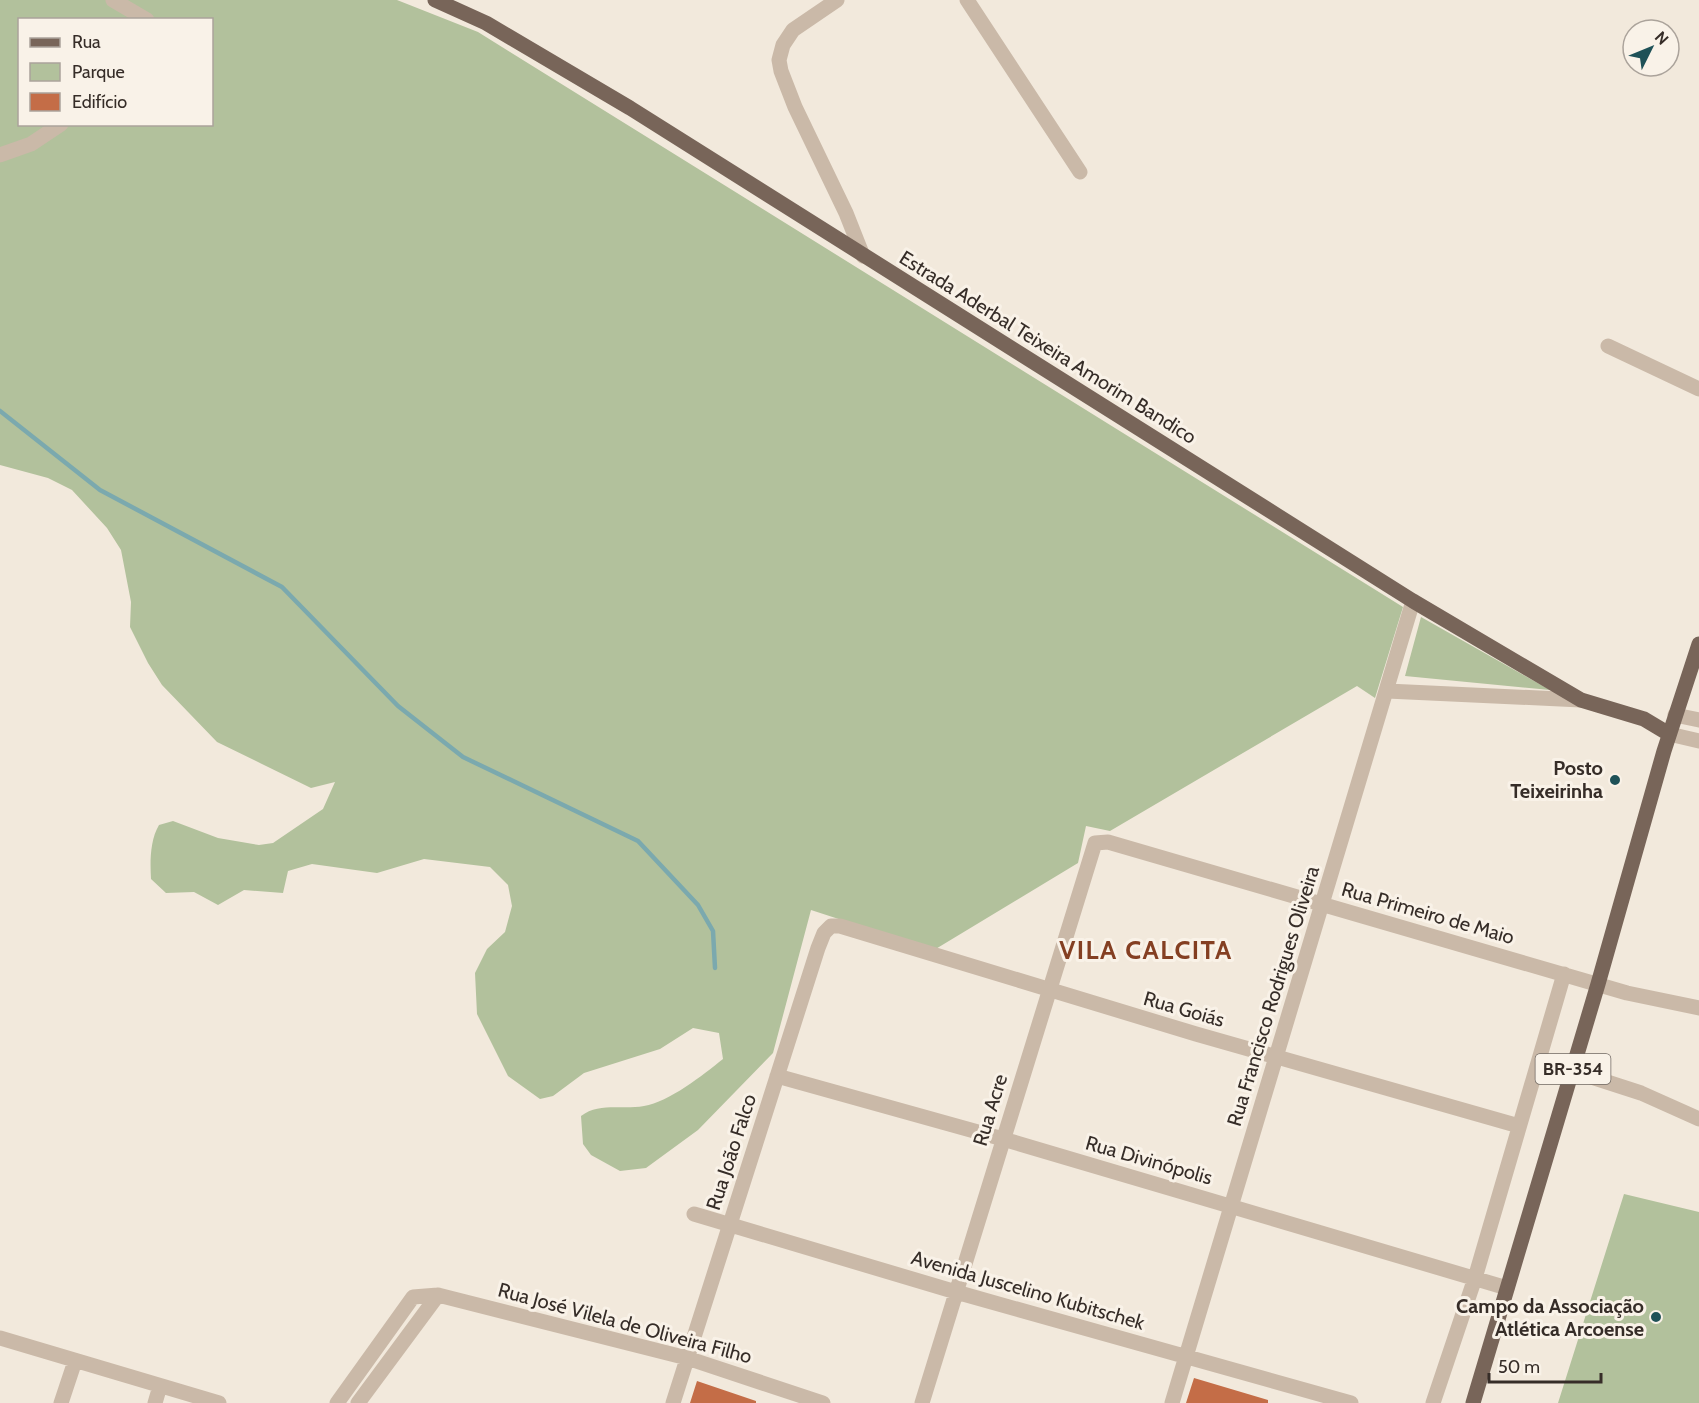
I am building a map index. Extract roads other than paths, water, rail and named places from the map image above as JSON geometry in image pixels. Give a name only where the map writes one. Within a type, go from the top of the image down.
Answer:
[{"type":"main road","name":"Estrada Aderbal Teixeira Amorim Bandico","points":[[435,0],[486,23],[630,108],[1413,601],[1581,700],[1644,719],[1669,734]]},
{"type":"main road","name":"BR-354","points":[[1473,1403],[1573,1071],[1669,734],[1699,644]]},
{"type":"main road","name":"Estrada Aderbal Teixeira Amorim Bandico","points":[[1644,719],[1675,715]]},
{"type":"street","points":[[113,0],[144,18]]},
{"type":"street","points":[[837,0],[794,30],[783,45],[779,60],[795,107],[846,213],[863,256]]},
{"type":"street","points":[[967,0],[1080,172]]},
{"type":"street","points":[[0,155],[31,144],[58,126]]},
{"type":"street","points":[[1608,346],[1699,389]]},
{"type":"street","name":"Rua Francisco Rodrigues Oliveira","points":[[1172,1403],[1413,601]]},
{"type":"street","points":[[1387,691],[1581,700]]},
{"type":"street","points":[[1675,715],[1699,720]]},
{"type":"street","points":[[1669,734],[1699,741]]},
{"type":"street","name":"Rua Acre","points":[[922,1403],[1091,846],[1098,842],[1108,842]]},
{"type":"street","name":"Rua Primeiro de Maio","points":[[1108,842],[1652,1000],[1699,1008]]},
{"type":"street","name":"Rua João Falco","points":[[673,1403],[824,933],[831,926],[840,926]]},
{"type":"street","name":"Rua Goiás","points":[[840,926],[1047,990],[1519,1125]]},
{"type":"street","points":[[1433,1403],[1474,1278],[1564,974]]},
{"type":"street","points":[[1573,1071],[1641,1093],[1699,1119]]},
{"type":"street","name":"Rua Divinópolis","points":[[777,1076],[1003,1139],[1507,1288]]},
{"type":"street","name":"Avenida Juscelino Kubitschek","points":[[694,1214],[956,1292],[1351,1403]]},
{"type":"street","points":[[358,1403],[438,1295]]},
{"type":"street","name":"Rua José Vilela de Oliveira Filho","points":[[337,1403],[413,1297],[438,1295],[687,1358],[823,1403]]},
{"type":"street","points":[[0,1338],[219,1403]]},
{"type":"street","points":[[61,1403],[75,1361]]},
{"type":"street","points":[[155,1403],[160,1386]]},
{"type":"waterway","points":[[0,411],[100,490],[282,587],[398,706],[463,757],[638,841],[698,905],[713,931],[715,968]]},
{"type":"place","name":"Posto Teixeirinha","points":[[1615,780]]},
{"type":"place","name":"Campo da Associação Atlética Arcoense","points":[[1656,1317]]},
{"type":"district","name":"VILA CALCITA","points":[[1146,950]]}]
